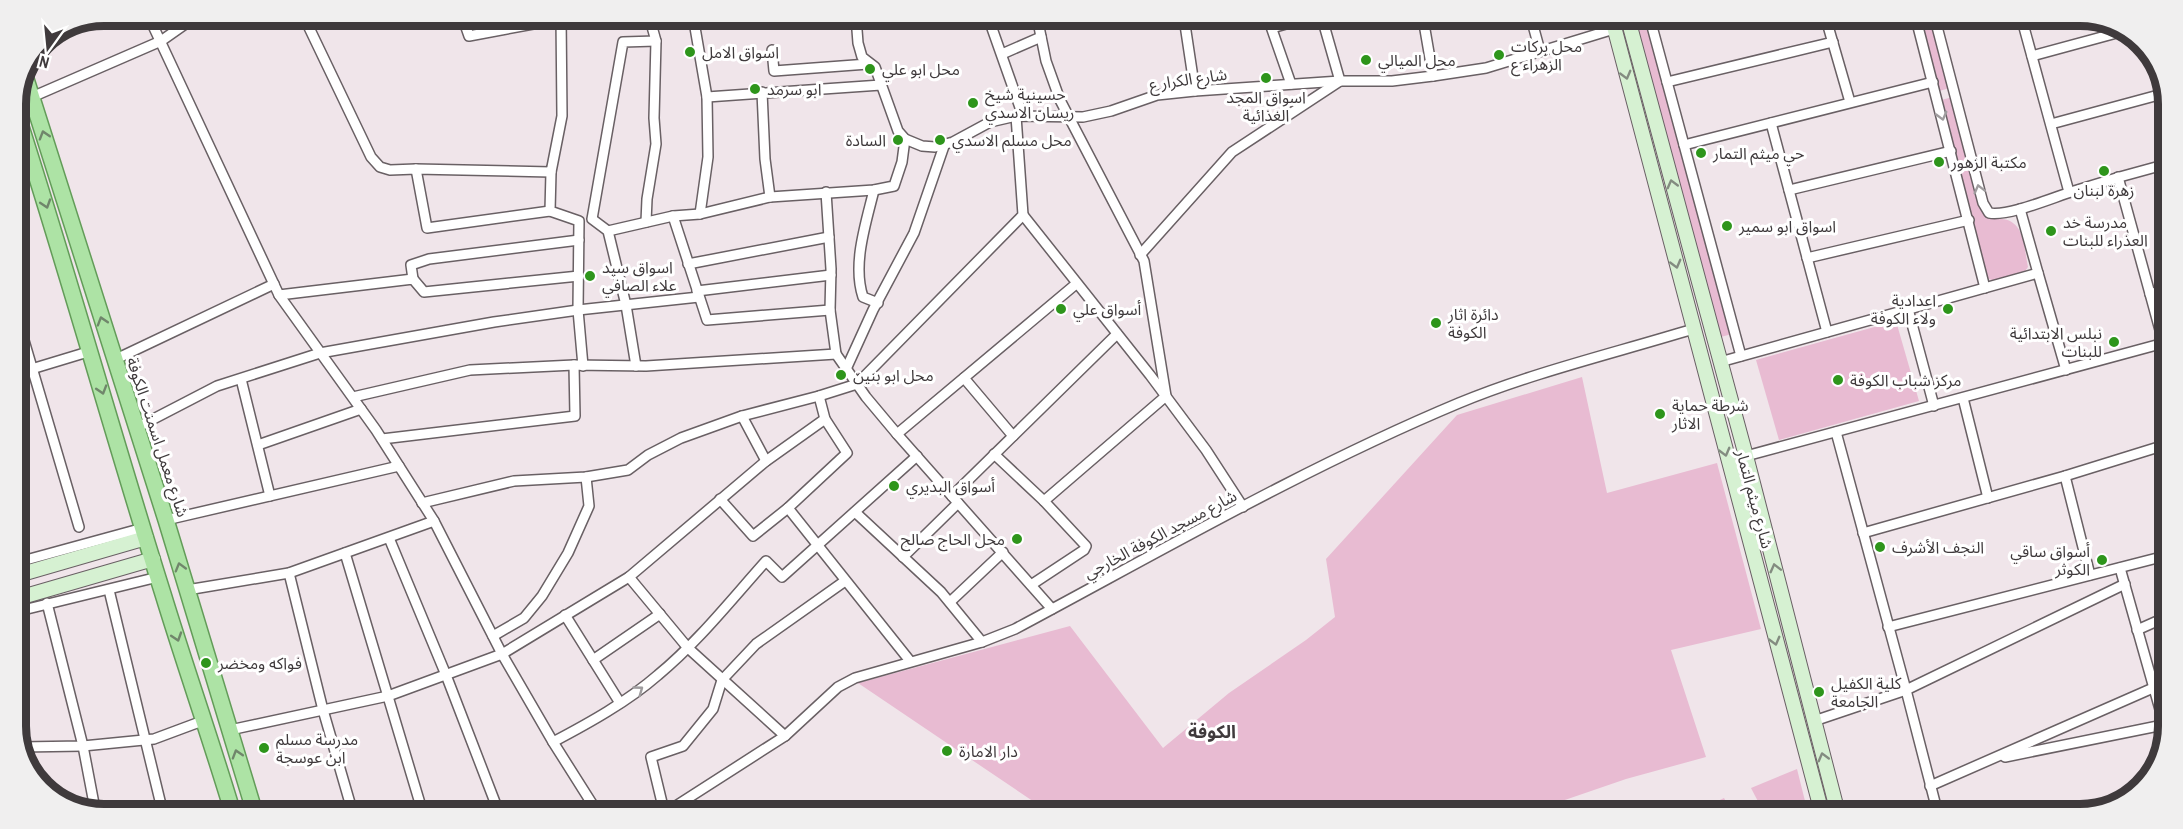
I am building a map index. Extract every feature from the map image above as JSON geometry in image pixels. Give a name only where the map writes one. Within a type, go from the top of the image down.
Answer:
[{"type":"main road","name":"شارع معمل اسمنت الكوفة","points":[[28,85],[164,512],[252,804]]},
{"type":"main road","points":[[26,144],[158,577],[230,804]]},
{"type":"main road","points":[[127,474],[132,477],[141,475],[149,468]]},
{"type":"main road","points":[[143,526],[148,504],[164,512]]},
{"type":"street","points":[[154,26],[279,295],[382,439],[434,521],[502,654],[592,804]]},
{"type":"street","points":[[32,97],[161,41],[182,26]]},
{"type":"street","points":[[308,26],[371,157],[381,167],[390,170],[551,172]]},
{"type":"street","points":[[466,26],[469,36],[523,26]]},
{"type":"street","points":[[550,211],[551,172],[562,116],[561,26]]},
{"type":"street","points":[[646,222],[646,199],[656,144],[654,117],[656,41],[652,26]]},
{"type":"street","points":[[695,26],[707,97],[708,157],[700,214]]},
{"type":"street","points":[[847,367],[914,232],[944,146],[927,147],[905,139],[898,131],[875,67],[868,64],[862,57],[857,26]]},
{"type":"street","points":[[991,26],[1020,116],[1023,215],[1166,396],[1206,450],[1243,507]]},
{"type":"street","points":[[1038,26],[1046,61],[1057,90],[1144,261],[1166,396]]},
{"type":"street","points":[[1185,26],[1195,90]]},
{"type":"street","points":[[1279,26],[1272,28],[1291,84]]},
{"type":"street","points":[[1140,255],[1232,152],[1340,81],[1324,26]]},
{"type":"street","points":[[1425,26],[1434,76]]},
{"type":"street","points":[[1533,26],[1540,51]]},
{"type":"street","name":"شارع الكرار ع","points":[[944,146],[990,122],[1020,116],[1071,118],[1111,111],[1157,95],[1195,90],[1340,81],[1392,81],[1486,68],[1608,26]]},
{"type":"street","name":"شارع ميثم التمار","points":[[1614,26],[1820,804]]},
{"type":"street","name":"شارع ميثم التمار","points":[[1630,26],[1746,456],[1836,804]]},
{"type":"street","points":[[1652,26],[1741,356]]},
{"type":"street","points":[[1828,26],[1850,102]]},
{"type":"street","points":[[1918,26],[1985,288]]},
{"type":"street","points":[[1937,26],[1986,211],[1992,214],[2020,209],[2157,167]]},
{"type":"street","points":[[2024,26],[2069,192]]},
{"type":"street","points":[[2032,56],[2114,34]]},
{"type":"street","points":[[1002,54],[1041,37]]},
{"type":"street","points":[[592,219],[623,42],[656,41]]},
{"type":"street","points":[[1667,82],[1833,42]]},
{"type":"street","points":[[772,50],[774,71],[868,64]]},
{"type":"street","points":[[1684,145],[1933,82]]},
{"type":"street","points":[[707,97],[881,85]]},
{"type":"street","points":[[762,92],[765,159],[770,197]]},
{"type":"street","points":[[1937,96],[1955,92]]},
{"type":"street","points":[[2051,124],[2157,96]]},
{"type":"street","points":[[1770,123],[1827,332]]},
{"type":"street","points":[[608,231],[673,216],[700,214],[770,197],[874,190],[894,186],[902,162],[905,139]]},
{"type":"street","points":[[1788,190],[1951,151]]},
{"type":"street","points":[[416,169],[427,228],[550,211],[579,221],[592,219],[608,231],[626,305],[636,366]]},
{"type":"street","points":[[2118,177],[2157,320]]},
{"type":"street","points":[[874,190],[864,234],[858,281],[863,297],[878,303]]},
{"type":"street","points":[[826,192],[831,275],[830,310],[836,354],[866,397],[897,434],[1052,609]]},
{"type":"street","points":[[2020,209],[2066,370]]},
{"type":"street","points":[[422,503],[514,481],[586,477],[628,470],[648,454],[681,438],[742,416],[857,384],[1023,215]]},
{"type":"street","points":[[673,216],[707,320],[830,310]]},
{"type":"street","points":[[1807,258],[1969,220]]},
{"type":"street","points":[[382,439],[575,416],[578,365],[579,221]]},
{"type":"street","points":[[688,264],[829,237]]},
{"type":"street","points":[[579,240],[429,259],[411,265],[413,279],[424,292],[579,276]]},
{"type":"street","points":[[1720,362],[2038,273]]},
{"type":"street","points":[[136,428],[217,386],[320,353],[494,322],[831,275]]},
{"type":"street","points":[[279,295],[413,279]]},
{"type":"street","points":[[114,360],[274,284]]},
{"type":"street","points":[[897,434],[1076,284]]},
{"type":"street","points":[[2150,294],[2157,292]]},
{"type":"street","points":[[1908,309],[1934,406]]},
{"type":"street","name":"شارع مسجد الكوفة الخارجي","points":[[677,804],[785,736],[838,687],[855,678],[982,642],[1014,629],[1243,507],[1364,446],[1460,403],[1506,386],[1693,329]]},
{"type":"street","points":[[903,557],[994,454],[1117,334]]},
{"type":"street","points":[[26,346],[79,527]]},
{"type":"street","points":[[1746,456],[2066,370],[2157,349]]},
{"type":"street","points":[[26,371],[90,351]]},
{"type":"street","points":[[353,397],[470,370],[578,365],[636,366],[836,354]]},
{"type":"street","points":[[964,378],[1013,436]]},
{"type":"street","points":[[241,379],[270,496]]},
{"type":"street","points":[[720,499],[753,536],[788,508],[847,453],[825,419],[819,396]]},
{"type":"street","points":[[1044,501],[1166,396]]},
{"type":"street","points":[[1963,398],[1988,498]]},
{"type":"street","points":[[258,445],[361,409]]},
{"type":"street","points":[[742,416],[766,461]]},
{"type":"street","points":[[230,730],[388,696],[502,654],[628,577],[766,461],[825,419]]},
{"type":"street","points":[[1836,432],[1935,804]]},
{"type":"street","points":[[1863,532],[2065,476],[2158,447]]},
{"type":"street","points":[[994,454],[1044,501],[1086,546],[1084,550],[1031,585]]},
{"type":"street","points":[[553,742],[620,703],[657,676],[688,648],[766,561],[782,577],[917,456]]},
{"type":"street","points":[[164,512],[270,496],[399,466]]},
{"type":"street","points":[[2065,476],[2090,575]]},
{"type":"street","points":[[493,636],[524,618],[542,596],[568,553],[589,506],[586,477]]},
{"type":"street","points":[[788,508],[910,661]]},
{"type":"street","points":[[855,512],[941,591],[982,642]]},
{"type":"street","points":[[187,590],[288,573],[434,521]]},
{"type":"street","points":[[26,573],[121,546],[143,526]]},
{"type":"street","points":[[26,560],[143,526]]},
{"type":"street","points":[[389,538],[446,675],[496,804]]},
{"type":"street","points":[[121,546],[128,566]]},
{"type":"street","points":[[950,602],[1003,552]]},
{"type":"street","points":[[345,553],[420,804]]},
{"type":"street","points":[[1888,627],[2158,558]]},
{"type":"street","points":[[26,596],[153,559]]},
{"type":"street","points":[[2121,568],[2158,704]]},
{"type":"street","points":[[288,573],[323,710],[350,804]]},
{"type":"street","points":[[26,609],[158,577]]},
{"type":"street","points":[[628,577],[688,648],[785,736]]},
{"type":"street","points":[[664,804],[651,757],[683,746],[713,709],[722,680],[756,644],[845,581]]},
{"type":"street","points":[[1814,721],[1906,690],[2125,584]]},
{"type":"street","points":[[109,590],[161,804]]},
{"type":"street","points":[[47,603],[83,746],[94,803]]},
{"type":"street","points":[[1768,612],[1785,608]]},
{"type":"street","points":[[593,660],[660,614]]},
{"type":"street","points":[[565,615],[620,703]]},
{"type":"street","points":[[2137,630],[2158,621]]},
{"type":"street","points":[[1930,786],[2153,688]]},
{"type":"street","points":[[28,747],[83,746],[154,739],[205,720]]},
{"type":"street","points":[[1988,760],[2158,726]]},
{"type":"shaded area","points":[[1633,26],[1649,26],[1732,334],[1717,338]]},
{"type":"shaded area","points":[[1921,26],[1933,26],[1950,88],[1939,91]]},
{"type":"shaded area","points":[[1953,97],[1984,214],[1990,218],[2010,221],[2019,230],[2028,267],[2023,274],[1994,281],[1987,278],[1941,100]]},
{"type":"shaded area","name":"مركز شباب الكوفة","points":[[1896,321],[1919,401],[1779,440],[1756,360]]},
{"type":"shaded area","points":[[1582,377],[1607,493],[1717,463],[1761,629],[1671,650],[1706,757],[1626,779],[1553,804],[1037,804],[858,683],[1070,626],[1163,748],[1229,693],[1335,617],[1326,559],[1457,415]]},
{"type":"shaded area","points":[[1797,769],[1806,804],[1759,804],[1751,788]]},
{"type":"shaded area","points":[[1724,798],[1727,804],[1712,804]]},
{"type":"place","name":"اسواق الامل","points":[[690,52]]},
{"type":"place","name":"محل بركات الزهراء ع","points":[[1499,55]]},
{"type":"place","name":"محل الميالي","points":[[1366,60]]},
{"type":"place","name":"محل ابو علي","points":[[870,69]]},
{"type":"place","name":"اسواق المجد الغذائية","points":[[1266,78]]},
{"type":"place","name":"ابو سرمد","points":[[755,89]]},
{"type":"place","name":"حسينية شيخ ريسان الاسدي","points":[[973,103]]},
{"type":"place","name":"السادة","points":[[898,140]]},
{"type":"place","name":"محل مسلم الاسدي","points":[[940,140]]},
{"type":"place","name":"حي ميثم التمار","points":[[1701,153]]},
{"type":"place","name":"مكتبة الزهور","points":[[1939,162]]},
{"type":"place","name":"زهرة لبنان","points":[[2104,171]]},
{"type":"place","name":"اسواق ابو سمير","points":[[1727,226]]},
{"type":"place","name":"مدرسة خد العذراء للبنات","points":[[2051,231]]},
{"type":"place","name":"اسواق سيد علاء الصافي","points":[[590,276]]},
{"type":"place","name":"أسواق علي","points":[[1061,309]]},
{"type":"place","name":"اعدادية ولاء الكوفة","points":[[1948,309]]},
{"type":"place","name":"دائرة اثار الكوفة","points":[[1436,323]]},
{"type":"place","name":"نبلس الابتدائية للبنات","points":[[2114,342]]},
{"type":"place","name":"محل ابو بنين","points":[[841,375]]},
{"type":"place","name":"مركز شباب الكوفة","points":[[1838,380]]},
{"type":"place","name":"شرطة حماية الاثار","points":[[1660,414]]},
{"type":"place","name":"أسواق البديري","points":[[894,486]]},
{"type":"place","name":"محل الحاج صالح","points":[[1017,539]]},
{"type":"place","name":"النجف الأشرف","points":[[1880,547]]},
{"type":"place","name":"أسواق ساقي الكوثر","points":[[2102,560]]},
{"type":"place","name":"فواكه ومخضر","points":[[206,663]]},
{"type":"place","name":"كلية الكفيل الجامعة","points":[[1819,692]]},
{"type":"place","name":"مدرسة مسلم ابن عوسجة","points":[[264,748]]},
{"type":"place","name":"دار الامارة","points":[[947,751]]},
{"type":"district","name":"الكوفة","points":[[1212,732]]}]
